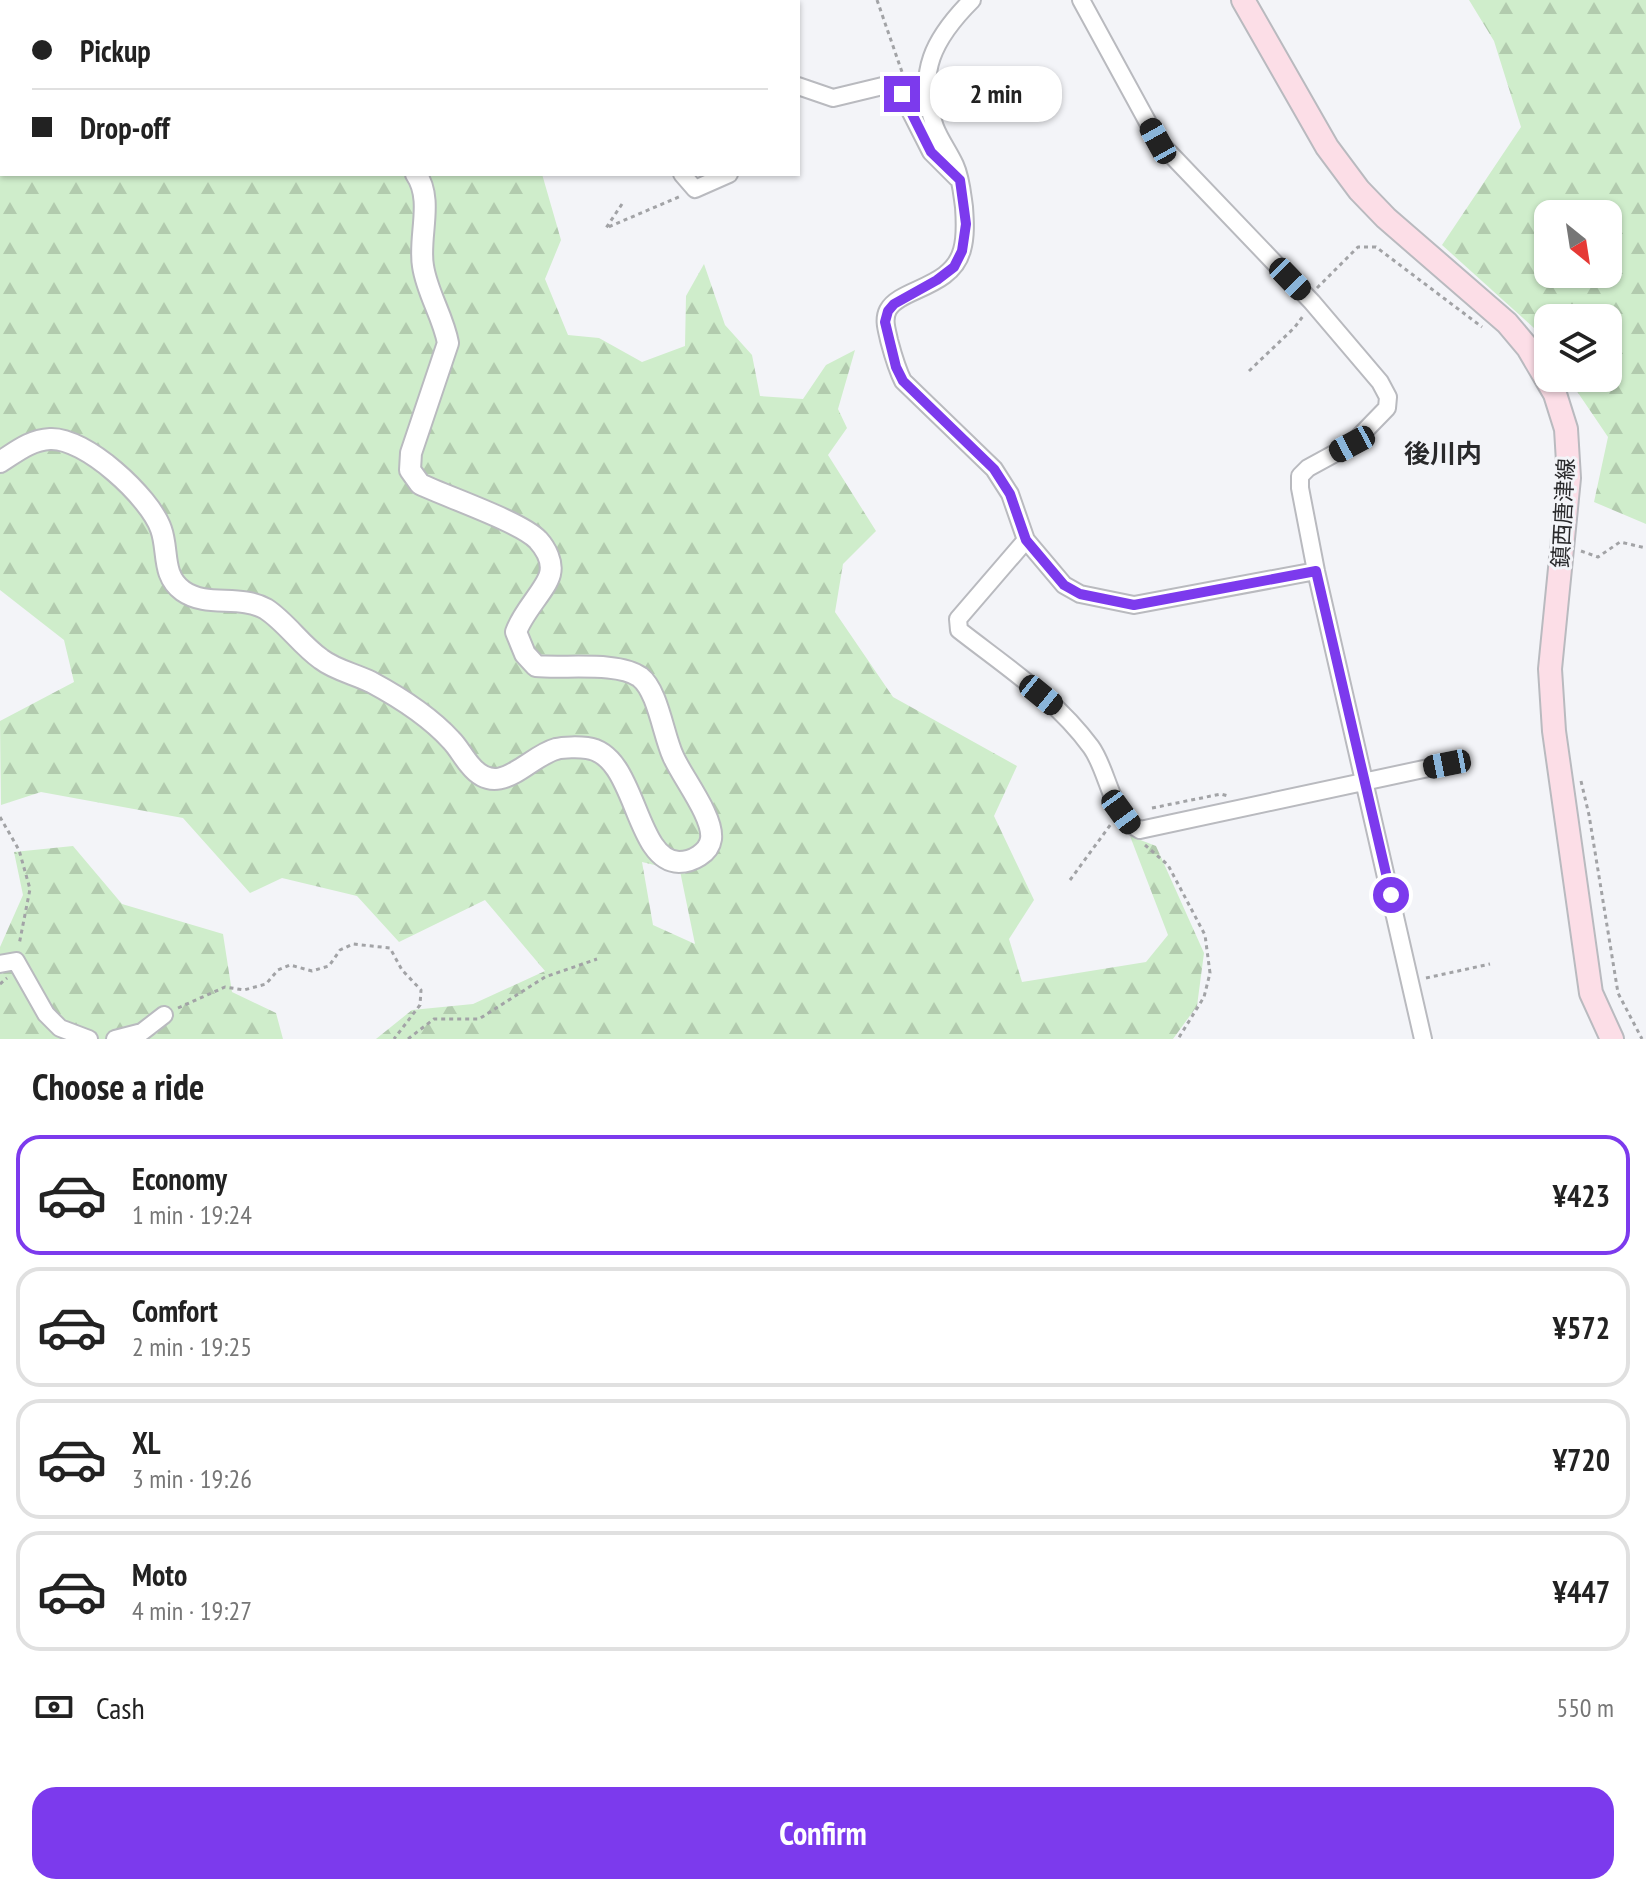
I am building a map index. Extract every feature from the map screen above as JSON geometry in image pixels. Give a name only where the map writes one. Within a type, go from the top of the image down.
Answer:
[{"type":"main road","name":"鎮西唐津線","points":[[1243,0],[1327,147],[1359,190],[1386,218],[1507,323],[1528,348],[1555,394],[1566,429],[1569,478],[1550,669],[1554,731],[1591,993],[1612,1039]]},
{"type":"street","points":[[972,0],[934,47],[928,68],[930,111],[960,180],[966,224],[962,251],[954,267],[894,304],[888,311],[885,322],[896,367],[903,381],[994,469],[1010,494],[1026,540],[1064,585],[1080,594],[1134,605],[1316,571]]},
{"type":"street","points":[[1081,0],[1158,141],[1312,302],[1380,382],[1388,397],[1387,408],[1352,444],[1308,468],[1300,476],[1300,488],[1316,571],[1423,1039]]},
{"type":"street","points":[[800,87],[833,98],[891,84],[898,87],[931,152],[960,180]]},
{"type":"street","points":[[0,462],[30,443],[53,438],[79,447],[111,468],[146,503],[161,529],[166,567],[174,583],[185,592],[201,600],[240,600],[266,609],[322,660],[372,683],[430,720],[452,740],[481,776],[494,779],[509,776],[556,749],[589,748],[606,756],[616,767],[647,836],[659,851],[673,862],[688,862],[705,852],[711,840],[709,822],[672,753],[654,699],[643,679],[633,673],[607,668],[536,666],[525,654],[516,632],[521,616],[550,574],[550,558],[537,539],[518,527],[420,484],[410,470],[411,453],[448,343],[445,326],[422,263],[424,199],[417,176]]},
{"type":"street","points":[[684,176],[695,189],[724,176]]},
{"type":"street","points":[[1026,540],[958,619],[959,630],[1062,711],[1094,751],[1121,812],[1131,826],[1140,830],[1447,764]]},
{"type":"street","points":[[8,963],[60,1028],[89,1039]]},
{"type":"street","points":[[115,1039],[142,1032],[164,1015]]},
{"type":"path","points":[[877,0],[903,71],[898,87]]},
{"type":"path","points":[[622,204],[606,228],[695,189]]},
{"type":"path","points":[[1249,371],[1295,327],[1312,302],[1318,286],[1358,247],[1376,247],[1488,331]]},
{"type":"path","points":[[1563,545],[1598,557],[1620,542],[1646,548]]},
{"type":"path","points":[[1578,769],[1589,815],[1618,993],[1642,1039]]},
{"type":"path","points":[[1070,880],[1121,812]]},
{"type":"path","points":[[0,817],[19,850],[30,889],[8,963],[7,978],[0,984]]},
{"type":"path","points":[[1140,830],[1144,844],[1168,865],[1205,935],[1210,973],[1204,997],[1178,1039]]},
{"type":"path","points":[[164,1015],[225,987],[244,990],[266,984],[278,970],[290,965],[312,971],[329,966],[340,950],[353,944],[390,948],[402,970],[421,990],[420,1005],[394,1039]]},
{"type":"path","points":[[408,1039],[434,1019],[479,1019],[545,977],[597,959]]},
{"type":"path","points":[[1410,981],[1490,964]]},
{"type":"green space","points":[[1469,0],[1646,0],[1646,524],[1594,502],[1608,437],[1577,392],[1622,392],[1622,304],[1534,304],[1534,328],[1442,245],[1521,127],[1494,41]]},
{"type":"green space","points":[[0,176],[543,176],[561,240],[545,279],[568,335],[599,338],[642,362],[685,346],[686,296],[704,264],[725,325],[752,355],[760,396],[803,399],[826,365],[855,350],[838,409],[847,428],[828,455],[876,531],[843,564],[835,612],[893,697],[1017,766],[994,816],[1034,900],[1009,939],[1022,982],[1146,962],[1168,935],[1130,836],[1156,846],[1204,953],[1197,1006],[1173,1039],[376,1039],[412,1010],[473,1004],[545,971],[485,900],[399,942],[357,896],[282,878],[250,893],[183,818],[41,792],[1,805],[0,721],[74,682],[64,640],[0,590]],"holes":[[[642,862],[680,871],[695,944],[653,925]]]},
{"type":"green space","points":[[73,846],[122,904],[223,934],[232,992],[276,1013],[283,1039],[0,1039],[0,947],[23,895],[14,852]]},
{"type":"district","name":"後川内","points":[[1443,454]]},
{"type":"route","points":[[902,94],[931,152],[960,180],[966,224],[962,251],[954,267],[894,304],[888,311],[885,322],[896,367],[903,381],[994,469],[1010,494],[1026,540],[1064,585],[1080,594],[1134,605],[1316,571],[1391,895]]}]
